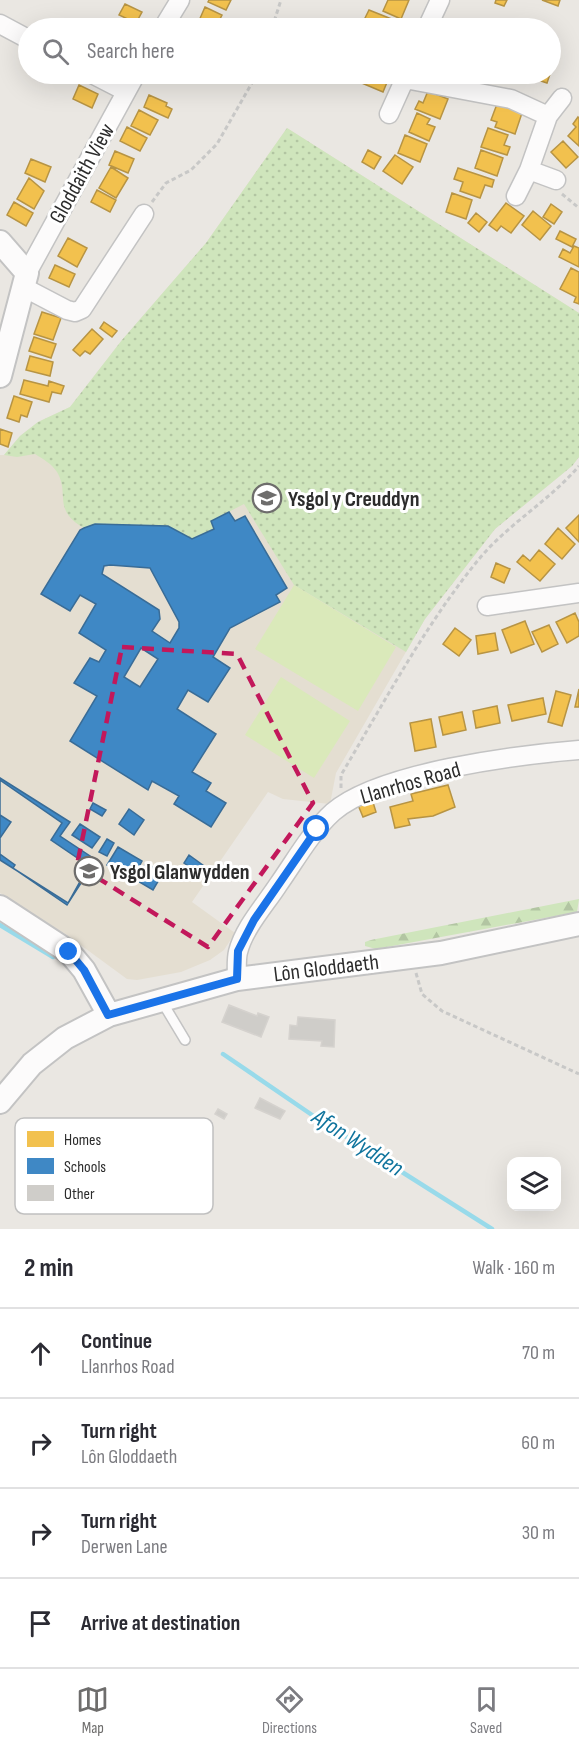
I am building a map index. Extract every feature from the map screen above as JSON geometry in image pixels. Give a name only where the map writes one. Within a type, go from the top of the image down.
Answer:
[{"type":"street","points":[[169,18],[180,0]]},
{"type":"street","points":[[432,18],[440,0]]},
{"type":"street","points":[[0,25],[18,34]]},
{"type":"street","points":[[112,84],[126,91]]},
{"type":"street","name":"Gloddaith View","points":[[25,280],[130,84]]},
{"type":"street","points":[[389,114],[402,84]]},
{"type":"street","points":[[443,84],[512,99],[548,116]]},
{"type":"street","points":[[516,196],[529,170],[548,116],[562,98]]},
{"type":"street","points":[[529,170],[556,180]]},
{"type":"street","points":[[0,242],[25,280],[67,310],[75,312],[82,309],[144,214]]},
{"type":"street","points":[[0,376],[25,280]]},
{"type":"street","points":[[487,606],[579,593]]},
{"type":"street","name":"Llanrhos Road","points":[[237,979],[238,951],[254,920],[317,829],[344,804],[363,792],[449,770],[536,753],[579,750]]},
{"type":"street","points":[[0,908],[69,952],[84,970],[108,1015]]},
{"type":"street","name":"Lôn Gloddaeth","points":[[0,1102],[32,1064],[64,1038],[108,1015],[237,979],[411,957],[579,924]]},
{"type":"lane","points":[[161,1000],[185,1040]]},
{"type":"path","points":[[275,18],[281,0]]},
{"type":"path","points":[[144,214],[166,183],[192,170],[217,144],[251,84]]},
{"type":"path","points":[[556,180],[559,190],[579,208]]},
{"type":"path","points":[[342,793],[341,774],[430,625],[479,559],[504,532],[567,480],[579,466]]},
{"type":"path","points":[[411,957],[422,994],[442,1011],[579,1074]]},
{"type":"highlighted area","points":[[122,647],[237,654],[313,803],[208,947],[77,865]]},
{"type":"shaded area","name":"Ysgol y Creuddyn","points":[[287,128],[579,313],[579,457],[572,466],[495,529],[425,619],[336,773],[330,804],[283,799],[268,792],[192,902],[235,933],[224,950],[210,960],[181,972],[137,980],[127,979],[67,935],[0,893],[0,455],[4,455],[20,436],[38,422],[70,407],[122,340],[206,243]]},
{"type":"green space","name":"Ysgol y Creuddyn","points":[[287,128],[579,313],[579,457],[572,466],[495,529],[425,619],[406,652],[294,585],[244,504],[211,521],[214,529],[192,539],[168,526],[95,524],[84,528],[68,515],[63,502],[61,480],[50,464],[35,454],[17,457],[4,455],[20,436],[38,422],[70,407],[122,340],[206,243]]},
{"type":"green space","points":[[294,585],[396,647],[358,711],[255,649]]},
{"type":"green space","points":[[281,677],[350,721],[314,778],[245,735]]},
{"type":"green space","points":[[579,899],[577,912],[376,949],[365,946],[365,942],[371,940]]},
{"type":"building: Homes","points":[[209,0],[231,0],[226,10],[208,2]]},
{"type":"building: Homes","points":[[388,0],[409,0],[401,18],[383,11]]},
{"type":"building: Homes","points":[[496,0],[507,0],[504,6],[495,3]]},
{"type":"building: Homes","points":[[542,0],[560,0],[558,6]]},
{"type":"building: Homes","points":[[125,4],[142,12],[139,18],[125,18],[119,15]]},
{"type":"building: Homes","points":[[205,7],[222,15],[220,18],[200,18]]},
{"type":"building: Homes","points":[[369,10],[389,18],[365,18]]},
{"type":"building: Homes","points":[[364,84],[386,84],[383,92]]},
{"type":"building: Homes","points":[[79,85],[98,94],[92,108],[73,99]]},
{"type":"building: Homes","points":[[428,91],[448,99],[440,119],[415,109],[419,101],[423,103]]},
{"type":"building: Homes","points":[[149,95],[167,103],[166,106],[172,109],[168,118],[144,107]]},
{"type":"building: Homes","points":[[497,104],[522,113],[515,134],[495,127],[497,122],[491,120]]},
{"type":"building: Homes","points":[[139,110],[158,120],[150,135],[131,126]]},
{"type":"building: Homes","points":[[417,113],[430,119],[427,124],[435,127],[429,141],[409,132]]},
{"type":"building: Homes","points":[[578,117],[579,146],[568,136],[576,127],[573,124]]},
{"type":"building: Homes","points":[[127,127],[147,138],[140,151],[120,141]]},
{"type":"building: Homes","points":[[488,128],[508,135],[504,145],[510,147],[507,155],[481,147]]},
{"type":"building: Homes","points":[[405,135],[427,144],[420,162],[398,153]]},
{"type":"building: Homes","points":[[563,141],[578,157],[566,168],[551,152]]},
{"type":"building: Homes","points":[[368,150],[381,157],[374,169],[362,162]]},
{"type":"building: Homes","points":[[481,150],[503,158],[497,176],[475,168]]},
{"type":"building: Homes","points":[[115,151],[134,159],[128,173],[109,165]]},
{"type":"building: Homes","points":[[395,155],[413,167],[402,184],[383,171]]},
{"type":"building: Homes","points":[[31,159],[51,167],[45,182],[25,173]]},
{"type":"building: Homes","points":[[111,167],[128,178],[116,198],[99,188]]},
{"type":"building: Homes","points":[[458,168],[494,180],[492,187],[485,185],[480,198],[460,191],[463,182],[454,179]]},
{"type":"building: Homes","points":[[29,178],[44,191],[34,209],[17,199]]},
{"type":"building: Homes","points":[[97,190],[116,200],[110,212],[91,202]]},
{"type":"building: Homes","points":[[452,193],[472,200],[466,219],[446,212]]},
{"type":"building: Homes","points":[[14,202],[33,213],[26,226],[7,215]]},
{"type":"building: Homes","points":[[506,203],[524,216],[511,233],[501,226],[497,231],[489,225]]},
{"type":"building: Homes","points":[[551,204],[562,212],[554,224],[543,217]]},
{"type":"building: Homes","points":[[533,211],[551,226],[540,240],[522,225]]},
{"type":"building: Homes","points":[[476,213],[487,222],[479,232],[468,223]]},
{"type":"building: Homes","points":[[560,231],[576,239],[572,247],[556,239]]},
{"type":"building: Homes","points":[[68,238],[87,248],[77,267],[58,256]]},
{"type":"building: Homes","points":[[574,246],[579,248],[579,267],[559,257],[563,249],[570,253]]},
{"type":"building: Homes","points":[[55,265],[75,274],[69,287],[49,278]]},
{"type":"building: Homes","points":[[571,268],[579,272],[579,304],[574,302],[576,297],[560,289]]},
{"type":"building: Homes","points":[[42,312],[61,318],[53,340],[34,334]]},
{"type":"building: Homes","points":[[104,322],[117,331],[112,337],[100,328]]},
{"type":"building: Homes","points":[[92,329],[103,339],[90,354],[85,351],[80,356],[73,350]]},
{"type":"building: Homes","points":[[34,337],[56,344],[51,358],[29,351]]},
{"type":"building: Homes","points":[[30,356],[53,362],[50,376],[26,370]]},
{"type":"building: Homes","points":[[24,380],[48,386],[49,381],[64,386],[61,394],[52,392],[49,402],[20,394]]},
{"type":"building: Homes","points":[[14,396],[32,402],[27,417],[21,415],[19,422],[7,418]]},
{"type":"building: Homes","points":[[0,429],[12,433],[8,447],[0,444]]},
{"type":"building: Homes","points":[[579,515],[579,542],[566,528]]},
{"type":"building: Homes","points":[[558,528],[575,544],[562,559],[545,544]]},
{"type":"building: Homes","points":[[539,550],[555,564],[540,581],[517,562],[523,555],[530,561]]},
{"type":"building: Homes","points":[[496,563],[510,569],[504,583],[491,577]]},
{"type":"building: Homes","points":[[575,613],[579,622],[579,636],[567,643],[556,622]]},
{"type":"building: Homes","points":[[525,621],[534,644],[511,653],[502,630]]},
{"type":"building: Homes","points":[[549,625],[558,644],[542,652],[532,632]]},
{"type":"building: Homes","points":[[455,628],[471,640],[459,656],[443,644]]},
{"type":"building: Homes","points":[[495,633],[498,650],[478,654],[476,636]]},
{"type":"building: Homes","points":[[579,689],[579,707],[575,707]]},
{"type":"building: Homes","points":[[556,691],[571,695],[562,726],[548,722]]},
{"type":"building: Homes","points":[[543,698],[546,714],[512,721],[508,705]]},
{"type":"building: Homes","points":[[497,706],[500,723],[476,728],[473,711]]},
{"type":"building: Homes","points":[[462,712],[466,730],[443,735],[439,717]]},
{"type":"building: Homes","points":[[431,719],[436,747],[415,751],[410,723]]},
{"type":"building: Homes","points":[[448,785],[455,807],[433,816],[408,819],[410,825],[395,828],[390,807],[413,801],[411,794]]},
{"type":"building: Homes","points":[[372,799],[376,812],[363,817],[358,805]]},
{"type":"building: Schools","points":[[229,512],[235,521],[245,516],[287,588],[276,595],[280,602],[230,628],[213,657],[230,668],[208,702],[188,690],[177,709],[216,734],[192,772],[211,783],[206,791],[226,803],[211,827],[174,804],[179,796],[152,781],[148,790],[70,741],[97,696],[74,683],[90,658],[99,662],[106,650],[79,633],[96,604],[80,595],[70,611],[41,594],[80,530],[84,528],[95,524],[168,526],[192,539],[214,529],[211,521]],"holes":[[[104,566],[150,568],[179,622],[179,628],[170,643],[152,631],[160,619],[159,610],[102,574]],[[141,648],[158,659],[140,687],[124,677]]]},
{"type":"building: Schools","points":[[0,778],[70,822],[60,836],[93,858],[68,903],[0,860],[0,838],[11,822],[0,815]]},
{"type":"building: Schools","points":[[0,780],[62,823],[51,840],[89,866],[67,905],[13,868],[15,865],[0,854]]},
{"type":"building: Schools","points":[[93,803],[106,810],[102,816],[90,809]]},
{"type":"building: Schools","points":[[129,809],[144,820],[134,835],[119,824]]},
{"type":"building: Schools","points":[[80,824],[100,837],[92,848],[72,835]]},
{"type":"building: Schools","points":[[107,839],[114,843],[107,856],[99,852]]},
{"type":"building: Schools","points":[[118,847],[142,861],[133,878],[107,865]]},
{"type":"building: Schools","points":[[189,855],[204,866],[199,873],[184,863]]},
{"type":"building: Schools","points":[[146,863],[163,873],[153,890],[136,880]]},
{"type":"building: Other","points":[[229,1005],[257,1016],[258,1013],[269,1017],[261,1037],[222,1022]]},
{"type":"building: Other","points":[[298,1017],[335,1020],[334,1047],[321,1046],[322,1041],[289,1039],[290,1025],[297,1026]]},
{"type":"building: Other","points":[[260,1098],[285,1111],[280,1119],[255,1108]]},
{"type":"building: Other","points":[[218,1109],[227,1114],[224,1119],[215,1114]]},
{"type":"waterway","points":[[0,925],[53,957]]},
{"type":"waterway","name":"Afon Wydden","points":[[223,1054],[315,1117],[492,1229]]},
{"type":"place","name":"Ysgol y Creuddyn","points":[[267,498]]},
{"type":"place","name":"Ysgol Glanwydden","points":[[89,871]]},
{"type":"route","points":[[69,952],[84,970],[108,1015],[237,979],[238,951],[254,920],[317,829]]}]
